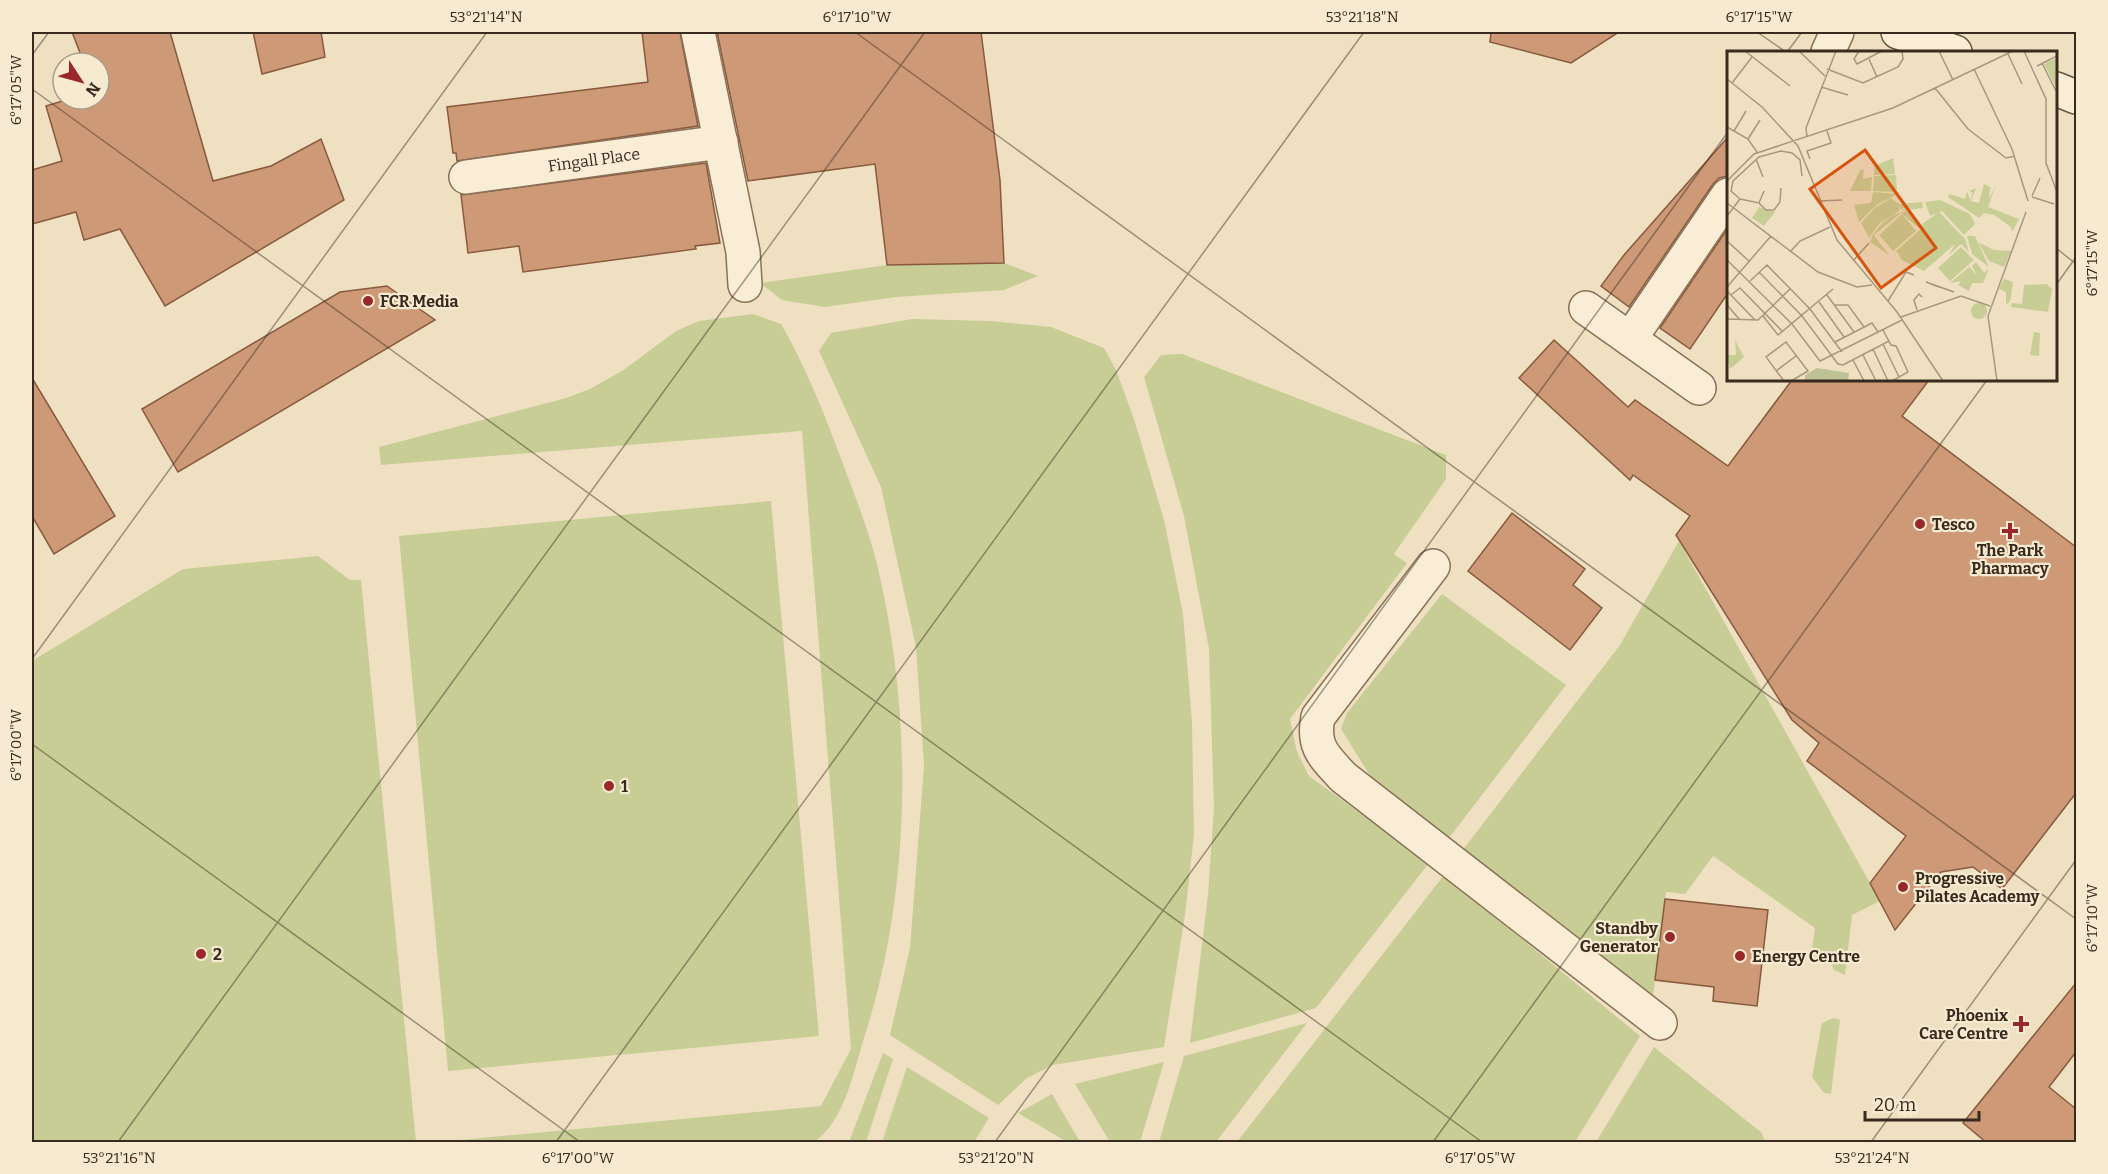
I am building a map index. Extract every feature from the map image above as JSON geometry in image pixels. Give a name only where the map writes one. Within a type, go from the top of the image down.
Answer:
[{"type":"street","points":[[698,32],[743,252],[745,285]]},
{"type":"street","points":[[1828,51],[1837,32]]},
{"type":"street","points":[[1898,32],[1952,51]]},
{"type":"street","points":[[2057,90],[2076,97]]},
{"type":"street","name":"Fingall Place","points":[[466,177],[721,142]]},
{"type":"street","points":[[1629,339],[1727,196]]},
{"type":"street","points":[[1586,308],[1699,388]]},
{"type":"street","points":[[1433,566],[1318,717],[1315,735],[1323,754],[1343,777],[1660,1023]]},
{"type":"green space","points":[[1004,263],[1038,276],[1004,290],[896,297],[825,307],[782,300],[760,283],[887,265]]},
{"type":"green space","points":[[753,314],[781,324],[805,369],[825,416],[873,549],[889,621],[897,681],[902,802],[899,863],[880,982],[841,1109],[825,1133],[814,1142],[439,1142],[821,1106],[851,1049],[802,431],[381,465],[379,447],[566,398],[590,389],[625,369],[676,331],[699,321]]},
{"type":"green space","points":[[912,319],[991,321],[1051,327],[1104,348],[1116,370],[1135,422],[1164,520],[1183,614],[1192,722],[1194,835],[1185,915],[1164,1047],[1053,1065],[1027,1078],[998,1105],[890,1035],[910,948],[924,766],[916,647],[881,487],[819,351],[831,333]]},
{"type":"green space","points":[[1182,354],[1446,455],[1446,479],[1394,554],[1407,563],[1290,719],[1297,752],[1309,776],[1429,863],[1316,1008],[1190,1043],[1208,895],[1214,808],[1209,649],[1184,516],[1144,377],[1161,355]]},
{"type":"green space","name":"1","points":[[771,501],[819,1036],[448,1071],[399,536]]},
{"type":"green space","points":[[1679,541],[1880,901],[1852,915],[1845,975],[1834,970],[1829,959],[1811,956],[1815,928],[1713,856],[1685,894],[1666,892],[1653,995],[1462,851],[1620,645]]},
{"type":"green space","name":"2","points":[[318,556],[350,580],[361,580],[416,1142],[32,1142],[32,661],[183,569]]},
{"type":"green space","points":[[1442,594],[1566,685],[1449,838],[1374,782],[1341,729],[1347,713]]},
{"type":"green space","points":[[1444,875],[1640,1036],[1575,1142],[1237,1142]]},
{"type":"green space","points":[[1834,1018],[1840,1020],[1831,1094],[1824,1093],[1812,1077],[1822,1023]]},
{"type":"green space","points":[[1307,1023],[1216,1142],[1159,1142],[1184,1056]]},
{"type":"green space","points":[[1654,1047],[1762,1133],[1765,1142],[1596,1142]]},
{"type":"green space","points":[[883,1053],[893,1059],[866,1142],[849,1142]]},
{"type":"green space","points":[[1164,1062],[1140,1142],[1110,1142],[1075,1084]]},
{"type":"green space","points":[[907,1067],[989,1118],[974,1142],[882,1142]]},
{"type":"green space","points":[[1052,1094],[1080,1142],[1067,1142],[1018,1113]]},
{"type":"building","points":[[72,32],[170,32],[213,181],[271,166],[321,139],[344,200],[165,306],[120,229],[84,240],[76,212],[32,224],[32,170],[62,161],[46,106],[51,104],[51,111],[111,111],[111,51],[79,51]]},
{"type":"building","points":[[253,32],[321,32],[325,57],[262,74]]},
{"type":"building","points":[[642,32],[680,32],[698,126],[457,161],[456,153],[453,153],[447,107],[648,82]]},
{"type":"building","points":[[717,32],[981,32],[1000,180],[1004,263],[887,265],[875,164],[748,181]]},
{"type":"building","points":[[1491,32],[1619,32],[1571,63],[1490,42]]},
{"type":"building","points":[[1727,138],[1727,176],[1719,178],[1713,184],[1629,307],[1601,286],[1624,255]]},
{"type":"building","points":[[706,163],[720,243],[695,246],[696,249],[523,272],[519,246],[468,253],[461,195]]},
{"type":"building","points":[[1727,229],[1727,294],[1690,349],[1660,328]]},
{"type":"building","points":[[387,286],[435,320],[178,472],[142,409],[340,292]]},
{"type":"building","points":[[1554,340],[1628,407],[1635,400],[1728,466],[1791,381],[1928,381],[1902,416],[2076,547],[2076,793],[2002,889],[1973,867],[1941,872],[1895,930],[1870,883],[1906,836],[1807,761],[1819,743],[1792,720],[1676,535],[1690,516],[1633,475],[1630,480],[1519,378]]},
{"type":"building","points":[[32,378],[115,516],[54,554],[32,516]]},
{"type":"building","points":[[1512,513],[1585,569],[1573,585],[1602,608],[1570,650],[1468,571]]},
{"type":"building","points":[[1665,899],[1768,910],[1757,1006],[1713,1001],[1714,987],[1655,980]]},
{"type":"building","points":[[2076,983],[2076,1052],[2049,1087],[2076,1109],[2076,1143],[1987,1143],[1963,1123]]},
{"type":"place","name":"FCR Media","points":[[368,301]]},
{"type":"place","name":"Tesco","points":[[1920,524]]},
{"type":"place","name":"The Park Pharmacy","points":[[2010,531]]},
{"type":"place","name":"1","points":[[609,786]]},
{"type":"place","name":"Progressive Pilates Academy","points":[[1903,887]]},
{"type":"place","name":"Standby Generator","points":[[1670,937]]},
{"type":"place","name":"2","points":[[201,954]]},
{"type":"place","name":"Energy Centre","points":[[1740,956]]},
{"type":"place","name":"Phoenix Care Centre","points":[[2021,1024]]}]
